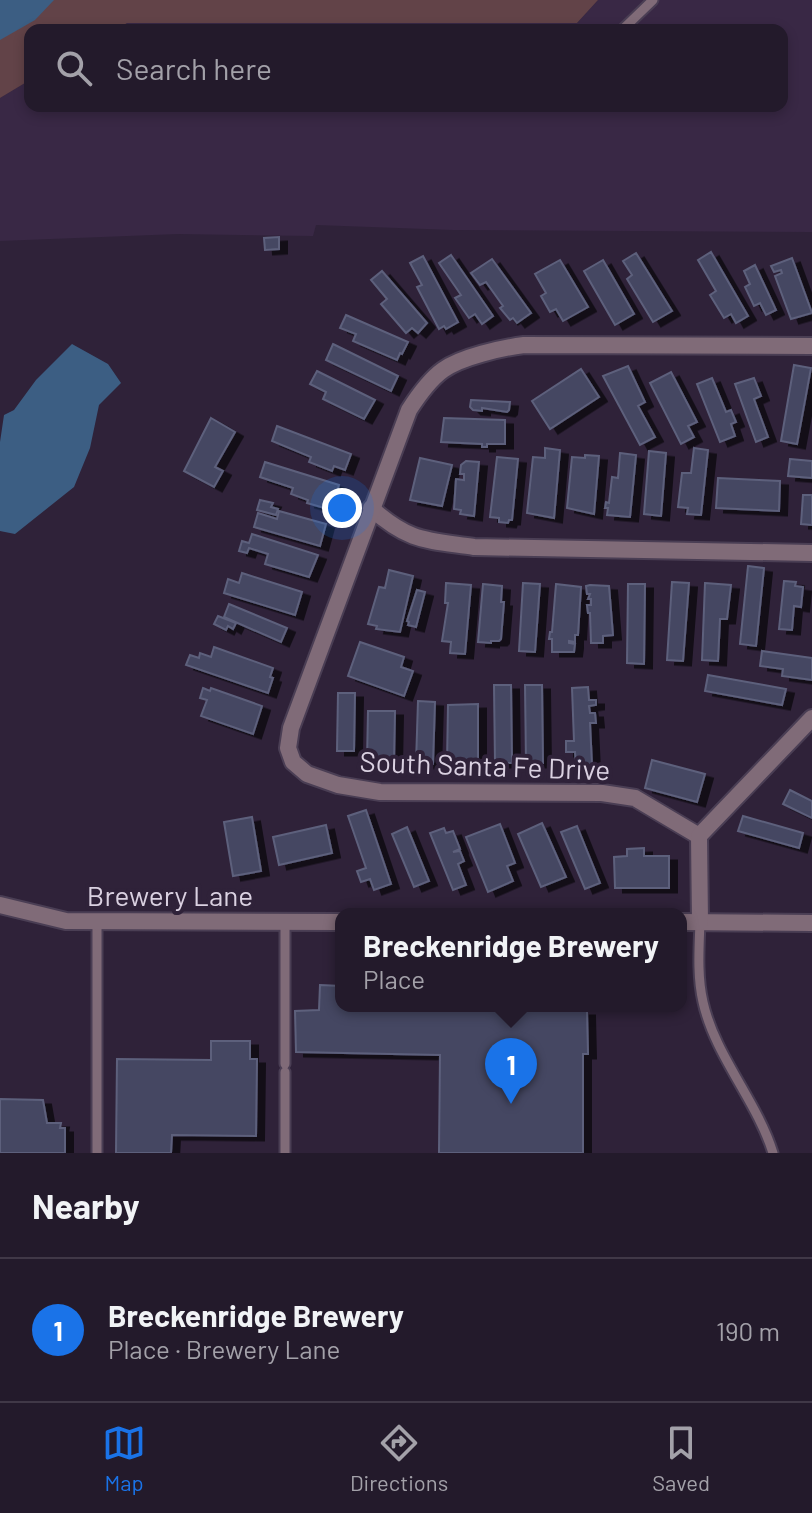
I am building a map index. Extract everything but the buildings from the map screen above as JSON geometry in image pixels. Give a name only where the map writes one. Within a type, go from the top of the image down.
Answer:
[{"type":"street","name":"South Santa Fe Drive","points":[[699,836],[635,798],[602,793],[380,792],[338,785],[307,774],[293,762],[288,748],[291,728],[409,410],[442,370],[506,347],[524,345],[812,346]]},
{"type":"street","points":[[371,508],[394,529],[421,539],[474,547],[812,553]]},
{"type":"street","points":[[700,922],[699,836],[812,718]]},
{"type":"street","name":"Brewery Lane","points":[[0,905],[66,921],[335,922]]},
{"type":"street","points":[[687,922],[812,923]]},
{"type":"lane","points":[[628,24],[653,0]]},
{"type":"lane","points":[[97,921],[97,1153]]},
{"type":"lane","points":[[285,922],[285,1153]]},
{"type":"lane","points":[[700,922],[699,974],[704,1005],[773,1153]]},
{"type":"shaded area","points":[[0,0],[598,0],[577,23],[24,24],[24,84],[0,98]]},
{"type":"shaded area","points":[[598,0],[812,0],[812,232],[453,230],[316,225],[313,236],[178,234],[0,241],[0,98],[24,84],[24,112],[788,112],[788,24],[125,24],[577,23]]},
{"type":"water","points":[[0,0],[54,0],[35,20],[0,40]]},
{"type":"water","points":[[72,344],[108,364],[121,383],[99,405],[90,448],[74,487],[15,534],[0,531],[0,442],[4,415],[14,410],[36,380]]},
{"type":"place","name":"Breckenridge Brewery","points":[[511,1104]]}]
